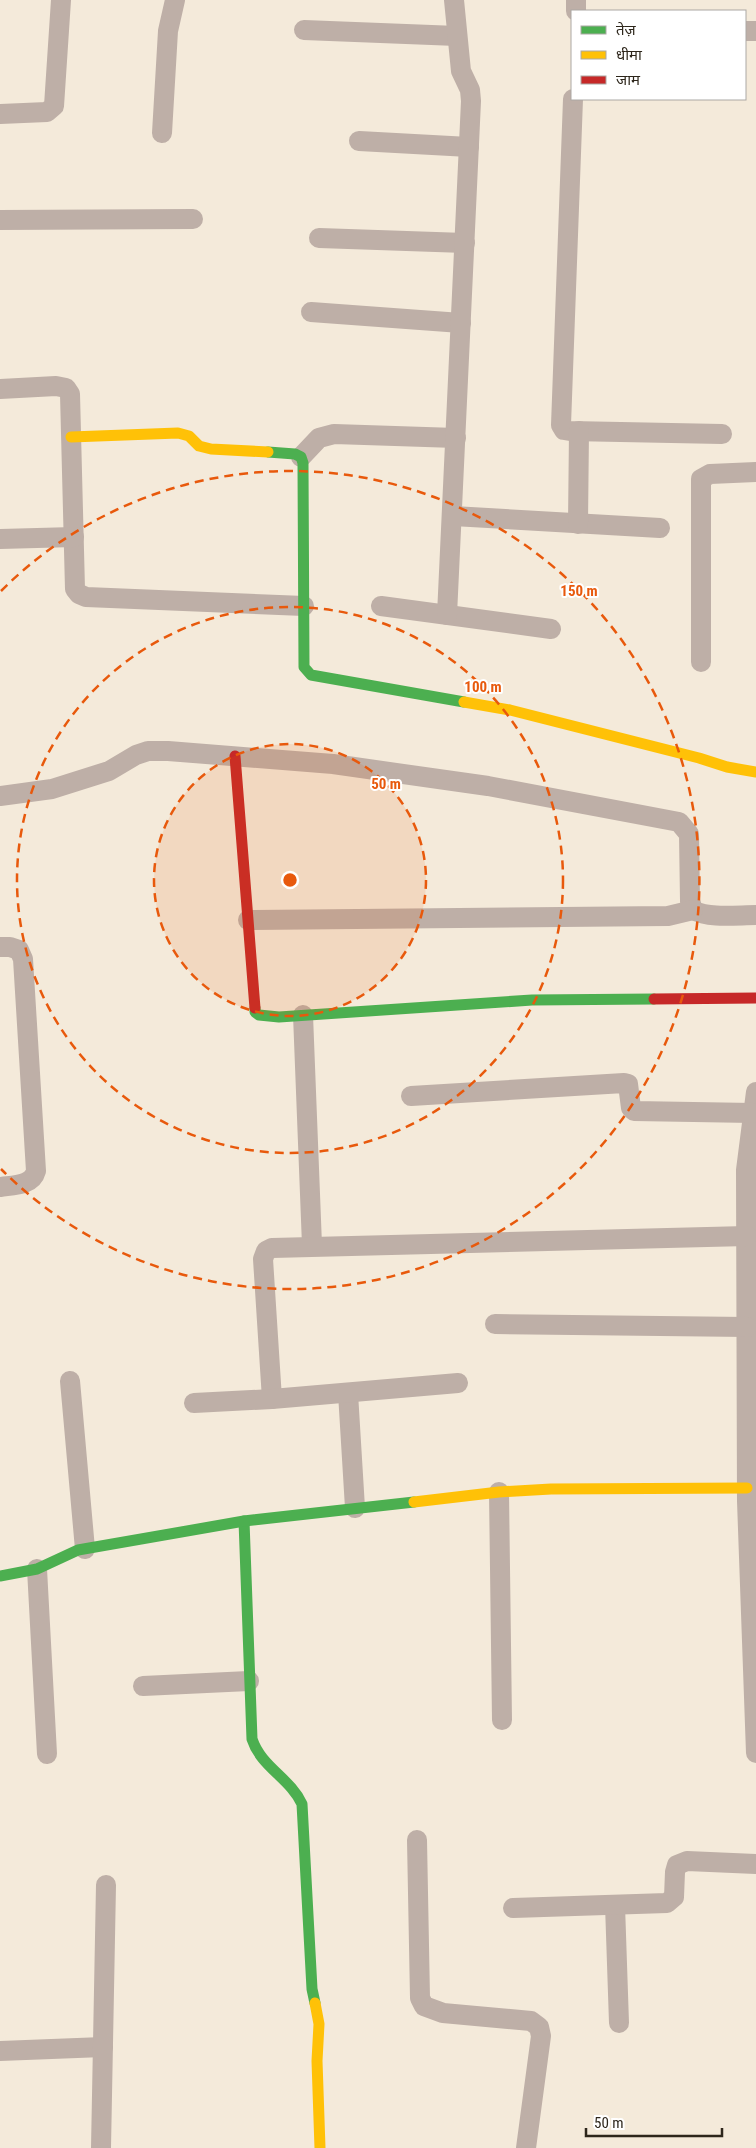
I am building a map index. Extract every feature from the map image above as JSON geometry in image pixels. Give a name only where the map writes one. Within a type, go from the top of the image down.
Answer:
[{"type":"street","points":[[0,114],[47,112],[54,106],[61,0]]},
{"type":"street","points":[[162,133],[168,31],[175,0]]},
{"type":"street","points":[[447,615],[471,101],[470,90],[461,71],[454,0]]},
{"type":"street","points":[[304,30],[458,36]]},
{"type":"street","points":[[573,100],[561,425],[564,430],[579,431],[722,434]]},
{"type":"street","points":[[359,141],[469,147]]},
{"type":"street","points":[[0,220],[193,219]]},
{"type":"street","points":[[319,238],[465,243]]},
{"type":"street","points":[[311,312],[461,323]]},
{"type":"street","points":[[0,389],[56,386],[66,388],[70,394],[75,589],[79,594],[86,597],[304,606]]},
{"type":"street","points":[[578,524],[579,431]]},
{"type":"street","points":[[71,437],[178,433],[189,436],[199,446],[211,449],[295,454],[301,457],[303,463],[304,667],[312,675],[510,710],[699,758],[726,767],[756,772]]},
{"type":"street","points":[[301,457],[319,438],[334,434],[456,438]]},
{"type":"street","points":[[701,662],[701,479],[710,474],[756,472]]},
{"type":"street","points":[[453,516],[660,528]]},
{"type":"street","points":[[0,538],[74,537]]},
{"type":"street","points":[[381,606],[551,629]]},
{"type":"street","points":[[0,796],[52,789],[109,771],[136,755],[148,751],[333,764],[488,786],[680,822],[686,826],[689,834],[690,901],[693,910]]},
{"type":"street","points":[[235,756],[255,1012],[259,1015],[266,1017],[303,1015],[532,1000],[756,998]]},
{"type":"street","points":[[248,920],[668,916],[693,910],[705,914],[756,915]]},
{"type":"street","points":[[0,947],[10,947],[19,950],[23,959],[36,1171],[34,1178],[30,1182],[0,1187]]},
{"type":"street","points":[[303,1015],[312,1246]]},
{"type":"street","points":[[410,1096],[624,1083],[628,1084],[631,1108],[634,1111],[752,1113]]},
{"type":"street","points":[[756,1092],[746,1170],[747,1488],[752,1550],[756,1753]]},
{"type":"street","points":[[272,1399],[263,1259],[266,1251],[272,1248],[747,1236]]},
{"type":"street","points":[[495,1324],[747,1327]]},
{"type":"street","points":[[70,1381],[85,1549]]},
{"type":"street","points":[[194,1403],[272,1399],[458,1383]]},
{"type":"street","points":[[348,1393],[355,1508]]},
{"type":"street","points":[[0,1576],[37,1569],[64,1555],[85,1549],[244,1521],[499,1492],[551,1489],[747,1488]]},
{"type":"street","points":[[499,1492],[502,1720]]},
{"type":"street","points":[[244,1521],[254,1749],[259,1758],[293,1786],[302,1804],[312,1989],[318,2024],[317,2061],[320,2148]]},
{"type":"street","points":[[37,1569],[47,1754]]},
{"type":"street","points":[[143,1686],[250,1681]]},
{"type":"street","points":[[417,1840],[420,1998],[424,2006],[443,2013],[531,2021],[539,2027],[541,2036],[526,2148]]},
{"type":"street","points":[[513,1908],[666,1904],[672,1901],[674,1897],[677,1865],[687,1860],[756,1864]]},
{"type":"street","points":[[101,2148],[106,1885]]},
{"type":"street","points":[[615,1905],[619,2023]]},
{"type":"street","points":[[0,2051],[103,2047]]},
{"type":"traffic: fast","points":[[268,452],[295,454],[301,457],[303,463],[304,667],[311,675],[464,702]]},
{"type":"traffic: fast","points":[[255,1008],[255,1012],[259,1015],[279,1017],[532,1000],[654,999]]},
{"type":"traffic: fast","points":[[0,1576],[37,1569],[78,1550],[244,1521],[414,1502]]},
{"type":"traffic: fast","points":[[244,1521],[252,1739],[262,1757],[297,1795],[302,1804],[312,1989],[315,2003]]},
{"type":"traffic: slow","points":[[71,437],[178,433],[189,436],[199,446],[211,449],[268,452]]},
{"type":"traffic: slow","points":[[464,702],[510,710],[699,758],[727,767],[756,772]]},
{"type":"traffic: slow","points":[[414,1502],[499,1492],[551,1489],[747,1488]]},
{"type":"traffic: slow","points":[[315,2003],[319,2024],[317,2061],[320,2148]]},
{"type":"traffic: jam","points":[[235,756],[255,1008]]},
{"type":"traffic: jam","points":[[654,999],[756,998]]}]
